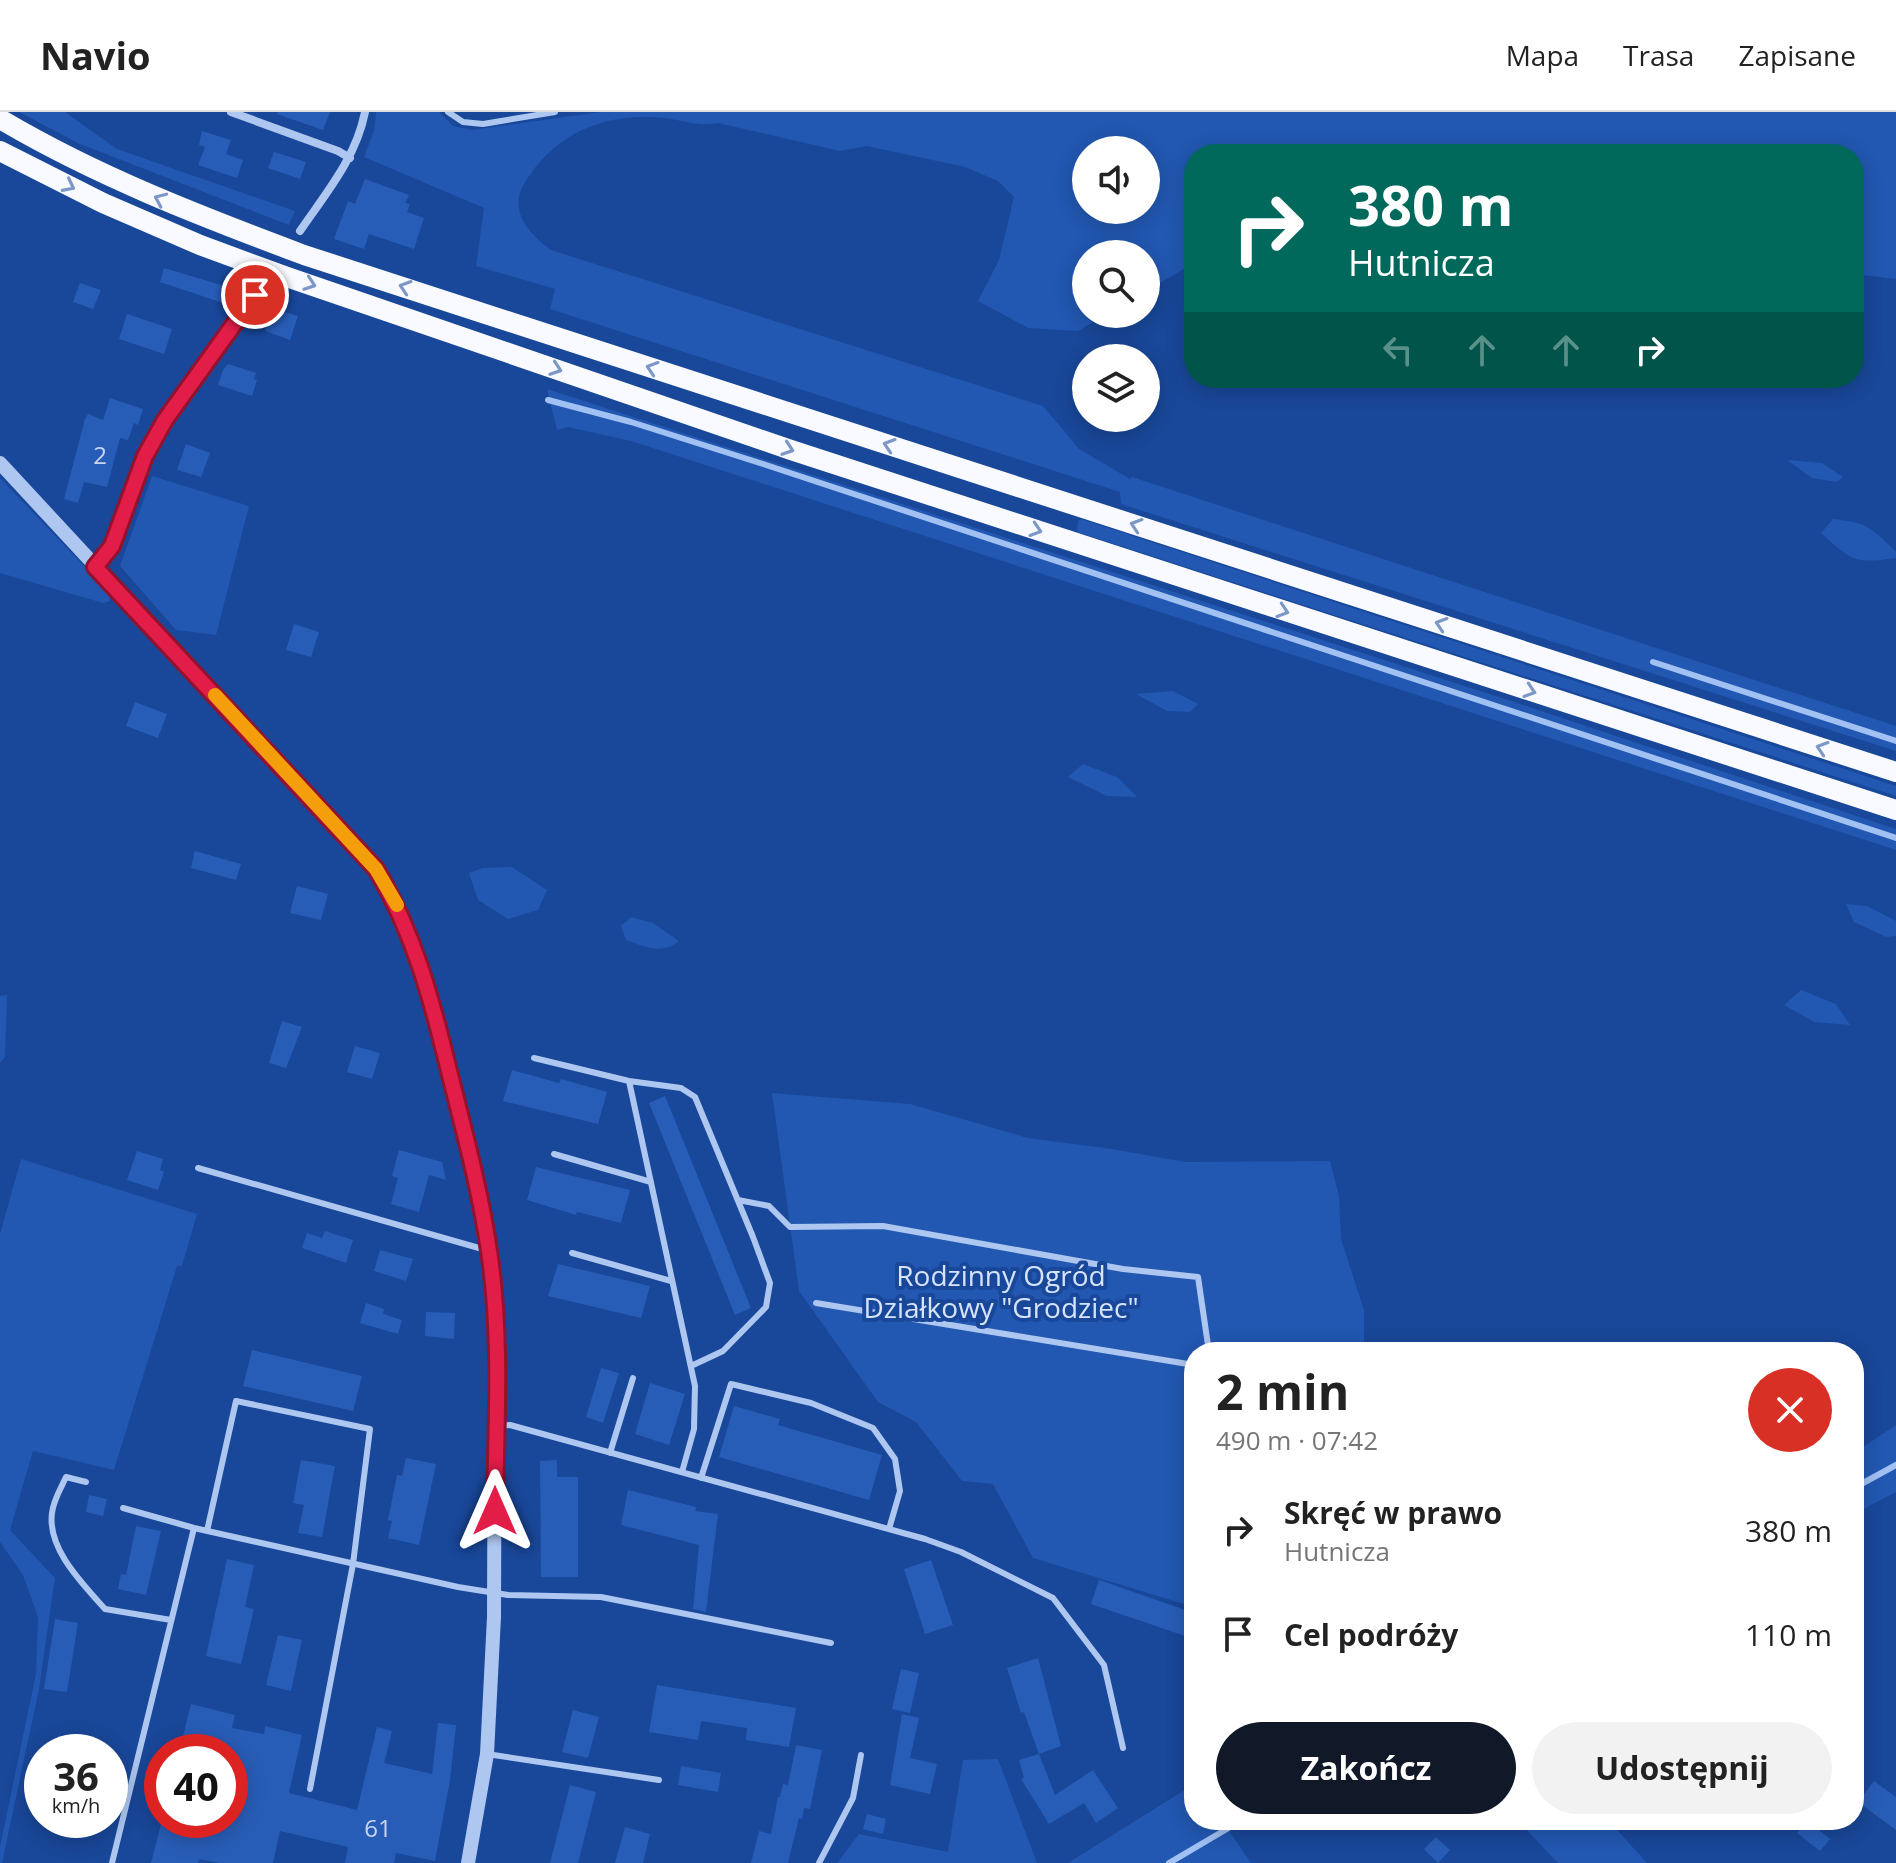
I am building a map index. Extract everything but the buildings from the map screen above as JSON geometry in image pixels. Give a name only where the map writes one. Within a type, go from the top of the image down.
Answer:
[{"type":"main road","points":[[0,119],[109,176],[195,214],[304,255],[1896,772]]},
{"type":"main road","points":[[0,151],[103,203],[200,245],[287,277],[806,455],[1896,810]]},
{"type":"street","points":[[231,112],[350,158]]},
{"type":"street","points":[[300,231],[350,158],[365,112]]},
{"type":"street","points":[[95,567],[112,546],[145,456],[165,420],[258,290]]},
{"type":"street","points":[[0,463],[376,869],[393,897],[428,985],[489,1251],[495,1329],[495,1593],[487,1754],[468,1863]]},
{"type":"lane","points":[[448,112],[463,122],[483,124],[555,112]]},
{"type":"lane","points":[[534,1058],[629,1081],[681,1088],[695,1097],[770,1283],[766,1307],[723,1351],[691,1366]]},
{"type":"lane","points":[[629,1081],[695,1386],[694,1429],[682,1472]]},
{"type":"lane","points":[[554,1154],[651,1182]]},
{"type":"lane","points":[[198,1168],[489,1251]]},
{"type":"lane","points":[[738,1200],[769,1206],[790,1227],[883,1226],[1123,1269],[1198,1277],[1208,1342]]},
{"type":"lane","points":[[572,1253],[671,1281]]},
{"type":"lane","points":[[816,1303],[1184,1363]]},
{"type":"lane","points":[[610,1453],[633,1378]]},
{"type":"lane","points":[[701,1478],[731,1384],[811,1403],[873,1428],[895,1459],[900,1491],[889,1529]]},
{"type":"lane","points":[[207,1531],[236,1401],[370,1429],[353,1564],[310,1789]]},
{"type":"lane","points":[[496,1426],[510,1425],[889,1529],[961,1552],[1053,1598],[1104,1665],[1123,1748]]},
{"type":"lane","points":[[86,1482],[66,1477],[52,1512],[54,1535],[69,1565],[105,1609],[171,1620]]},
{"type":"lane","points":[[123,1508],[207,1531],[495,1593],[601,1597],[831,1643]]},
{"type":"lane","points":[[112,1863],[194,1528]]},
{"type":"lane","points":[[487,1754],[659,1780]]},
{"type":"lane","points":[[819,1863],[853,1798],[861,1755]]},
{"type":"green space","points":[[19,112],[65,112],[117,149],[295,211],[289,225],[80,144]]},
{"type":"green space","points":[[376,112],[439,112],[453,126],[472,130],[600,112],[1896,112],[1896,279],[1864,275],[1864,144],[1184,144],[1184,269],[1160,283],[1160,240],[1072,240],[1072,328],[1083,328],[1078,331],[1028,328],[978,301],[999,260],[1014,197],[998,181],[965,167],[867,146],[840,151],[718,123],[697,124],[642,117],[602,123],[566,139],[536,166],[524,184],[519,204],[529,230],[551,250],[1043,406],[1079,449],[1130,479],[1132,477],[1896,726],[1896,751],[1121,504],[1120,492],[550,309],[555,289],[476,266],[484,208],[364,157],[374,131]]},
{"type":"green space","points":[[547,389],[1896,829],[1896,850],[631,441],[568,427],[557,430]]},
{"type":"green space","points":[[1787,460],[1822,463],[1843,477],[1837,482],[1812,478]]},
{"type":"green space","points":[[152,476],[249,506],[216,635],[176,630],[120,566]]},
{"type":"green space","points":[[0,478],[108,591],[110,601],[103,603],[0,573]]},
{"type":"green space","points":[[1081,519],[1896,786],[1896,796],[1077,532]]},
{"type":"green space","points":[[1833,519],[1868,528],[1896,552],[1896,558],[1871,561],[1847,555],[1821,533]]},
{"type":"green space","points":[[1173,691],[1198,704],[1190,712],[1167,711],[1136,694]]},
{"type":"green space","points":[[1083,764],[1117,777],[1137,797],[1107,796],[1068,777]]},
{"type":"green space","points":[[512,867],[547,890],[538,910],[508,919],[478,900],[469,873],[483,868]]},
{"type":"green space","points":[[1846,904],[1867,906],[1896,921],[1896,936],[1886,937],[1854,922]]},
{"type":"green space","points":[[631,917],[653,923],[679,941],[659,949],[626,940],[621,926]]},
{"type":"green space","points":[[1801,990],[1836,1004],[1850,1025],[1814,1022],[1784,1005]]},
{"type":"green space","points":[[7,995],[5,1057],[0,1063],[0,996]]},
{"type":"green space","name":"Rodzinny Ogród Działkowy \"Grodziec\"","points":[[772,1093],[910,1104],[1028,1138],[1185,1162],[1330,1161],[1339,1196],[1341,1239],[1364,1310],[1364,1342],[1184,1342],[1184,1604],[1033,1558],[993,1484],[962,1481],[916,1422],[878,1402],[799,1291]]},
{"type":"green space","points":[[21,1159],[197,1214],[182,1266],[177,1266],[114,1470],[33,1451],[10,1530],[55,1578],[39,1689],[29,1734],[24,1734],[24,1760],[2,1863],[0,1847],[36,1674],[38,1617],[23,1575],[0,1542],[0,1234]]},
{"type":"green space","points":[[1896,1425],[1896,1492],[1864,1509],[1864,1446]]},
{"type":"green space","points":[[998,1759],[1037,1863],[837,1863],[859,1834],[948,1852],[963,1760]]},
{"type":"green space","points":[[1184,1790],[1184,1830],[1231,1830],[1251,1863],[1068,1863]]},
{"type":"green space","points":[[1527,1830],[1617,1830],[1647,1863],[1558,1863]]},
{"type":"waterway","points":[[548,400],[631,422],[763,464],[1896,838]]},
{"type":"waterway","points":[[1653,662],[1896,741]]},
{"type":"waterway","points":[[1864,1483],[1896,1465]]},
{"type":"waterway","points":[[1169,1863],[1225,1830]]},
{"type":"slow traffic","points":[[215,695],[376,869],[397,905]]},
{"type":"route","points":[[255,295],[165,420],[145,456],[112,546],[95,567],[376,869],[405,923],[428,985],[489,1251],[495,1329],[495,1511]]}]
